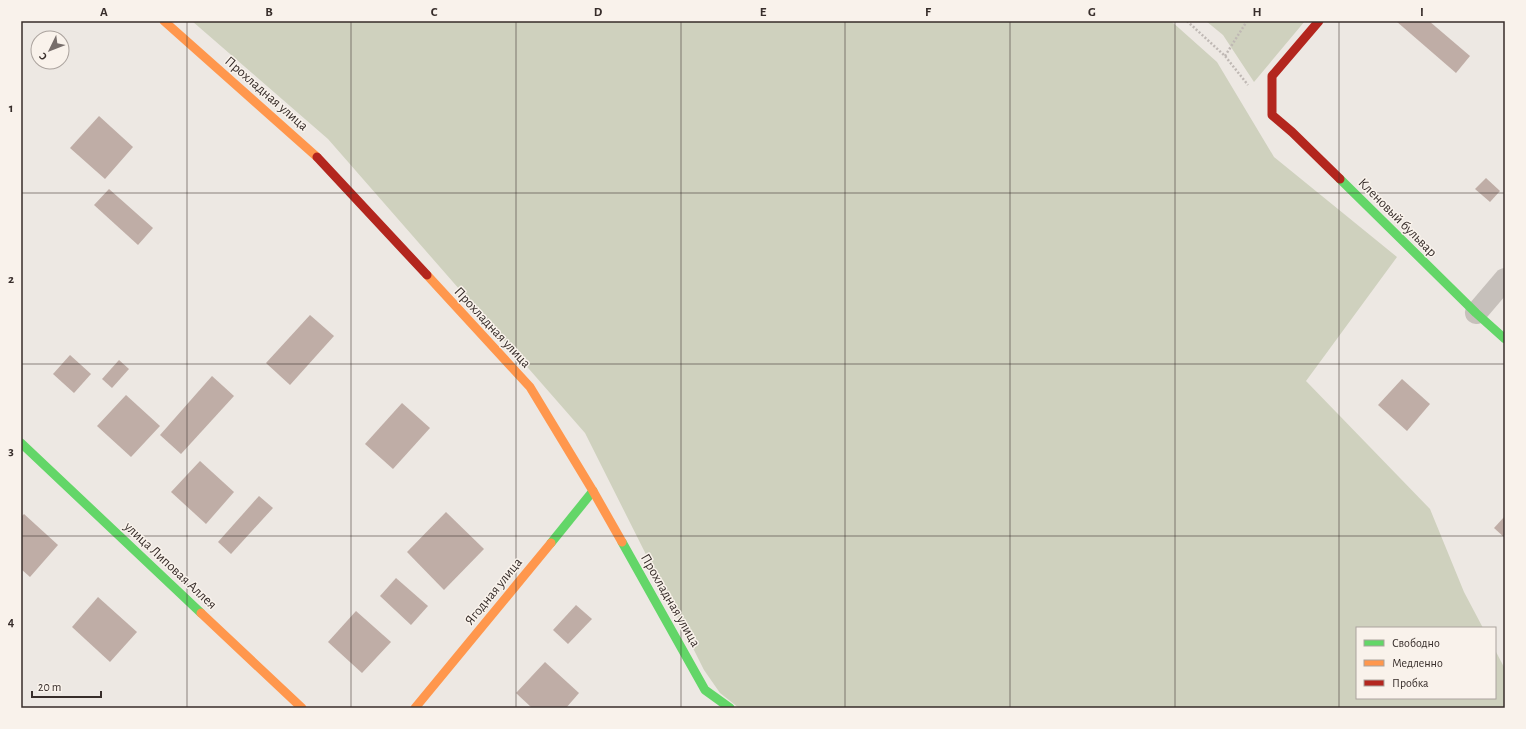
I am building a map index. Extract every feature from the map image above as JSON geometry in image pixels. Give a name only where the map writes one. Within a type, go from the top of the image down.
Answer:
[{"type":"street","name":"Прохладная улица","points":[[164,21],[313,152],[530,388],[593,491],[705,690],[730,708]]},
{"type":"street","name":"Кленовый бульвар","points":[[1319,21],[1272,76],[1272,115],[1292,132],[1476,314],[1505,339]]},
{"type":"street","points":[[1476,314],[1505,279]]},
{"type":"street","name":"улица Липовая Аллея","points":[[21,443],[302,708]]},
{"type":"street","name":"Ягодная улица","points":[[415,708],[593,491]]},
{"type":"path","points":[[1187,21],[1225,56],[1248,86]]},
{"type":"path","points":[[1225,56],[1247,21]]},
{"type":"green space","points":[[192,21],[1171,21],[1217,62],[1274,157],[1397,257],[1306,381],[1430,509],[1464,592],[1482,627],[1356,627],[1356,699],[1496,699],[1496,652],[1505,669],[1505,708],[739,708],[720,693],[704,670],[585,433],[328,139]]},
{"type":"green space","points":[[1206,21],[1305,21],[1254,82],[1223,35]]},
{"type":"building","points":[[1396,21],[1429,21],[1470,56],[1456,73]]},
{"type":"building","points":[[99,116],[133,147],[105,179],[70,148]]},
{"type":"building","points":[[1486,178],[1500,191],[1490,202],[1475,189]]},
{"type":"building","points":[[109,189],[153,228],[138,245],[94,205]]},
{"type":"building","points":[[310,315],[334,336],[290,385],[266,363]]},
{"type":"building","points":[[70,355],[91,374],[74,393],[53,374]]},
{"type":"building","points":[[119,360],[129,369],[112,388],[102,379]]},
{"type":"building","points":[[212,376],[234,396],[181,454],[160,435]]},
{"type":"building","points":[[1402,379],[1430,404],[1407,431],[1378,405]]},
{"type":"building","points":[[126,395],[160,426],[131,457],[97,426]]},
{"type":"building","points":[[402,403],[430,428],[393,469],[365,444]]},
{"type":"building","points":[[200,461],[234,492],[206,524],[171,492]]},
{"type":"building","points":[[259,496],[273,508],[231,554],[218,542]]},
{"type":"building","points":[[446,512],[484,549],[444,590],[407,552]]},
{"type":"building","points":[[24,514],[58,545],[30,577],[21,569],[21,517]]},
{"type":"building","points":[[1505,516],[1505,538],[1494,528]]},
{"type":"building","points":[[396,578],[428,606],[411,625],[380,596]]},
{"type":"building","points":[[98,597],[137,632],[110,662],[72,627]]},
{"type":"building","points":[[576,605],[592,619],[568,644],[553,630]]},
{"type":"building","points":[[356,611],[391,642],[362,673],[328,642]]},
{"type":"building","points":[[545,662],[579,693],[566,708],[532,708],[516,693]]},
{"type":"traffic: fast","points":[[1340,179],[1476,313],[1505,339]]},
{"type":"traffic: fast","points":[[21,443],[201,613]]},
{"type":"traffic: fast","points":[[551,543],[593,491]]},
{"type":"traffic: fast","points":[[622,542],[705,690],[730,708]]},
{"type":"traffic: slow","points":[[164,21],[317,157]]},
{"type":"traffic: slow","points":[[427,275],[530,387],[622,542]]},
{"type":"traffic: slow","points":[[415,708],[551,543]]},
{"type":"traffic: slow","points":[[201,613],[302,708]]},
{"type":"traffic: jam","points":[[1319,21],[1272,76],[1272,115],[1292,132],[1340,179]]},
{"type":"traffic: jam","points":[[317,157],[427,275]]}]
